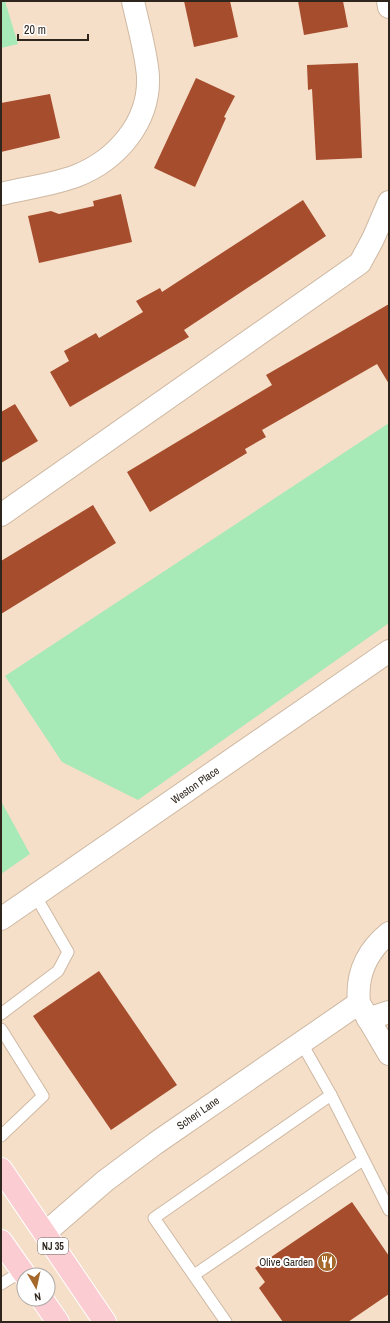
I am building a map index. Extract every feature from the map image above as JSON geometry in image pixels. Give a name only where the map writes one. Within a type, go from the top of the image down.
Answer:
[{"type":"main road","name":"NJ 35","points":[[1,1169],[105,1322]]},
{"type":"main road","points":[[1,1241],[19,1267]]},
{"type":"street","points":[[1,194],[75,176],[98,165],[121,147],[143,115],[148,76],[133,1]]},
{"type":"street","points":[[388,1],[389,7]]},
{"type":"street","points":[[1,516],[360,263],[373,240],[389,202]]},
{"type":"street","name":"Weston Place","points":[[1,919],[389,650]]},
{"type":"street","points":[[389,934],[380,941],[370,953],[360,973],[364,1011],[389,1054]]},
{"type":"street","name":"Scheri Lane","points":[[45,1234],[105,1181],[156,1143],[301,1042],[364,1011],[389,1012]]},
{"type":"lane","points":[[1,1014],[58,971],[68,952],[35,896]]},
{"type":"lane","points":[[1,1028],[43,1096],[1,1136]]},
{"type":"lane","points":[[301,1042],[331,1095],[389,1210]]},
{"type":"lane","points":[[226,1322],[154,1218],[331,1095]]},
{"type":"lane","points":[[194,1275],[363,1160]]},
{"type":"lane","points":[[1,1284],[16,1276]]},
{"type":"green space","points":[[1,1],[5,1],[18,44],[1,48]]},
{"type":"green space","points":[[389,423],[389,623],[138,800],[62,762],[5,676]]},
{"type":"green space","points":[[1,801],[30,854],[1,874]]},
{"type":"building","points":[[184,1],[230,1],[238,37],[194,47]]},
{"type":"building","points":[[298,1],[343,1],[348,27],[304,35]]},
{"type":"building","points":[[358,63],[362,158],[316,160],[312,89],[308,90],[307,65]]},
{"type":"building","points":[[196,78],[235,96],[224,117],[226,118],[195,187],[154,168]]},
{"type":"building","points":[[50,94],[60,138],[1,152],[1,103]]},
{"type":"building","points":[[121,194],[132,242],[39,263],[28,216],[51,211],[59,214],[94,206],[93,201]]},
{"type":"building","points":[[303,200],[326,236],[184,330],[189,337],[70,407],[50,372],[69,361],[64,351],[96,333],[99,338],[143,312],[136,301],[160,288],[162,292]]},
{"type":"building","points":[[389,304],[389,384],[377,364],[262,430],[266,437],[245,449],[247,453],[150,512],[127,472],[272,385],[266,375]]},
{"type":"building","points":[[15,404],[38,441],[1,463],[1,412]]},
{"type":"building","points":[[93,505],[116,543],[1,614],[1,561]]},
{"type":"building","points":[[99,971],[177,1085],[111,1130],[33,1016]]},
{"type":"building","name":"Olive Garden","points":[[352,1202],[389,1256],[389,1294],[348,1322],[283,1322],[259,1288],[265,1282],[255,1268]]},
{"type":"place","name":"Olive Garden","points":[[327,1262]]}]
